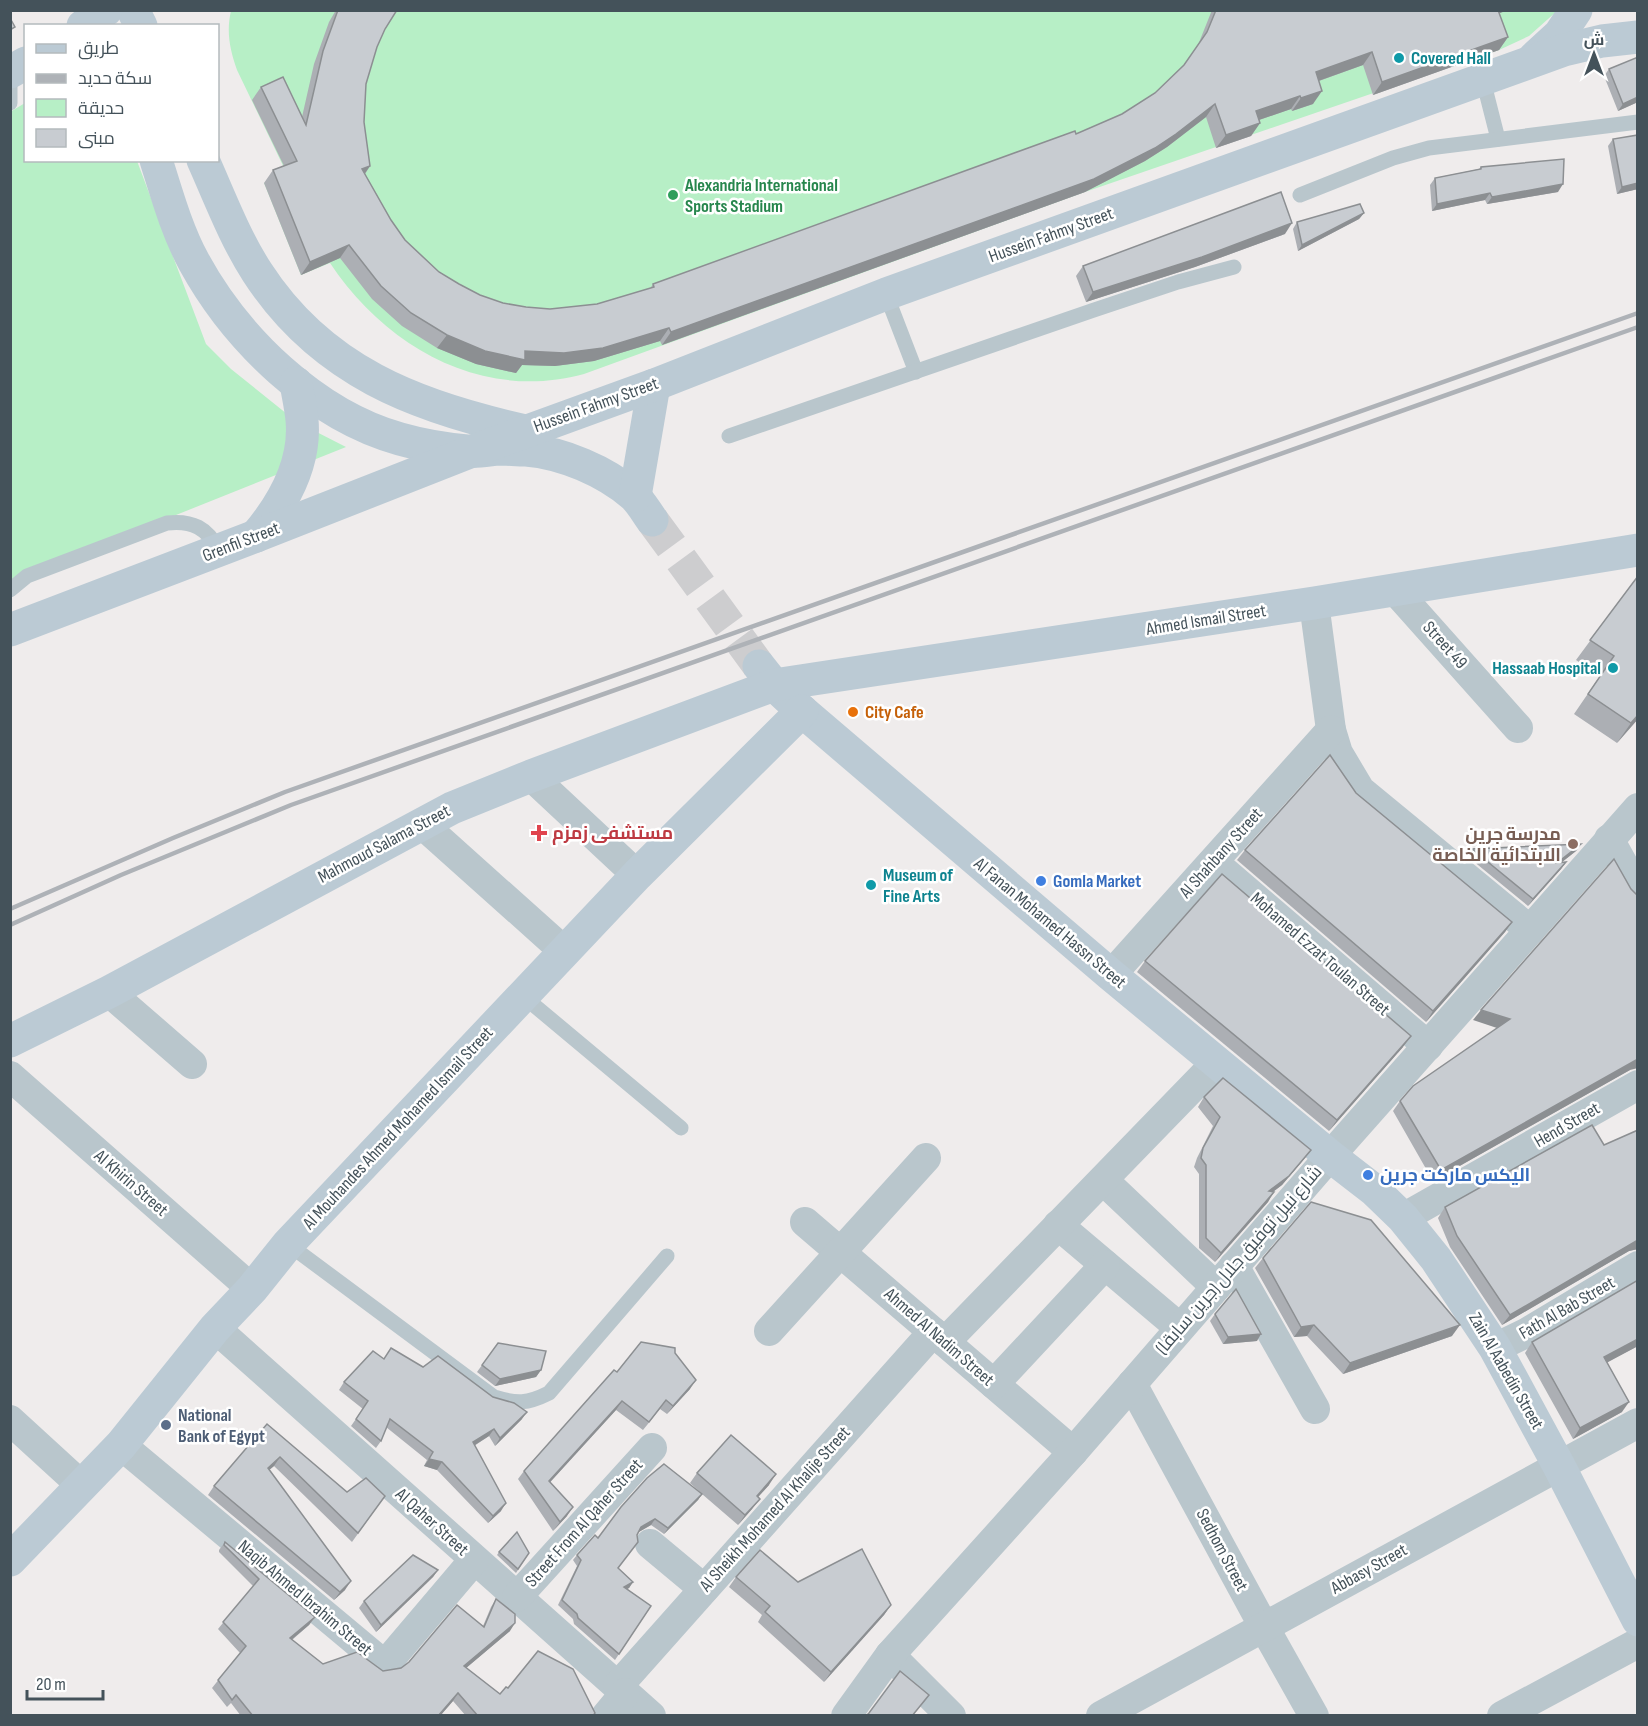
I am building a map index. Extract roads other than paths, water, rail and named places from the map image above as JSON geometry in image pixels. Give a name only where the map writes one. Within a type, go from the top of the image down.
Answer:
[{"type":"street","points":[[133,10],[140,24]]},
{"type":"street","points":[[1527,63],[1560,34],[1576,10]]},
{"type":"street","name":"Hussein Fahmy Street","points":[[470,452],[654,385],[886,294],[1527,63],[1602,41],[1638,37]]},
{"type":"street","points":[[10,72],[24,64]]},
{"type":"street","points":[[157,162],[171,208],[194,261],[219,303],[236,325],[254,346],[296,382],[340,413],[369,427],[399,439],[470,452],[499,449],[528,450],[557,456],[611,479],[644,508],[654,385]]},
{"type":"street","points":[[204,162],[241,243],[257,272],[282,306],[311,336],[345,362],[393,390],[458,415],[526,431]]},
{"type":"street","points":[[194,261],[241,243]]},
{"type":"street","points":[[256,536],[275,514],[289,489],[298,461],[302,421],[296,382]]},
{"type":"street","name":"Grenfil Street","points":[[10,630],[470,452]]},
{"type":"street","name":"Ahmed Ismail Street","points":[[767,676],[1314,603],[1638,550]]},
{"type":"street","name":"Street 49","points":[[1395,590],[1518,728]]},
{"type":"street","points":[[1314,603],[1331,730],[1338,753],[1360,790],[1530,930]]},
{"type":"street","name":"Al Fanan Mohamed Hassn Street","points":[[767,676],[802,711],[1111,975],[1330,1156]]},
{"type":"street","name":"Mahmoud Salama Street","points":[[10,1041],[110,992],[452,808],[767,676]]},
{"type":"street","name":"Al Mouhandes Ahmed Mohamed Ismail Street","points":[[10,1560],[121,1445],[214,1328],[252,1289],[288,1244],[637,876],[802,711]]},
{"type":"street","name":"Al Shahbany Street","points":[[1111,975],[1331,730]]},
{"type":"street","points":[[531,776],[637,876]]},
{"type":"street","name":"شارع نبيل توفيق جلال (جرين سابقا)","points":[[846,1716],[890,1655],[1073,1452],[1330,1156],[1638,808]]},
{"type":"street","points":[[422,824],[565,952]]},
{"type":"street","points":[[1610,839],[1638,891]]},
{"type":"street","name":"Mohamed Ezzat Toulan Street","points":[[1213,862],[1428,1046]]},
{"type":"street","points":[[110,992],[192,1064]]},
{"type":"street","name":"Al Sheikh Mohamed Al Khalije Street","points":[[606,1716],[621,1690],[704,1589],[939,1337],[1058,1226],[1216,1062]]},
{"type":"street","name":"Al Khirin Street","points":[[10,1076],[252,1289]]},
{"type":"street","name":"Hend Street","points":[[1403,1218],[1638,1085]]},
{"type":"street","name":"Zain Al Aabedin Street","points":[[1330,1156],[1374,1190],[1403,1218],[1442,1267],[1495,1348],[1638,1620]]},
{"type":"street","points":[[769,1331],[926,1158]]},
{"type":"street","points":[[1103,1180],[1225,1277],[1316,1409]]},
{"type":"street","name":"Ahmed Al Nadim Street","points":[[806,1222],[1073,1452]]},
{"type":"street","points":[[1058,1226],[1180,1328]]},
{"type":"street","points":[[994,1384],[1105,1265]]},
{"type":"street","name":"Fath Al Bab Street","points":[[1495,1348],[1526,1333],[1638,1266]]},
{"type":"street","name":"Al Qaher Street","points":[[214,1328],[651,1716]]},
{"type":"street","name":"Sedhom Street","points":[[1132,1384],[1314,1716]]},
{"type":"street","points":[[10,1420],[81,1485]]},
{"type":"street","name":"Abbasy Street","points":[[1101,1716],[1638,1423]]},
{"type":"street","name":"Naqib Ahmed Ibrahim Street","points":[[121,1445],[381,1662],[390,1659],[474,1560]]},
{"type":"street","name":"Street From Al Qaher Street","points":[[517,1597],[652,1448]]},
{"type":"street","points":[[650,1544],[704,1589]]},
{"type":"street","points":[[1502,1716],[1638,1643]]},
{"type":"street","points":[[890,1655],[951,1716]]},
{"type":"lane","points":[[1483,80],[1498,139]]},
{"type":"lane","points":[[10,83],[10,103]]},
{"type":"lane","points":[[1300,195],[1429,148],[1638,122]]},
{"type":"lane","points":[[729,436],[1178,282],[1234,267]]},
{"type":"lane","points":[[886,294],[916,372]]},
{"type":"lane","points":[[10,590],[27,576],[167,523],[193,523],[213,539],[219,551]]},
{"type":"lane","points":[[523,996],[681,1128]]},
{"type":"lane","points":[[288,1244],[494,1397],[513,1403],[532,1401],[549,1393],[667,1256]]},
{"type":"tunnel","points":[[652,520],[759,666]]},
{"type":"railway","points":[[10,909],[285,792],[1638,313]]},
{"type":"railway","points":[[10,925],[121,875],[291,805],[1638,327]]},
{"type":"place","name":"Covered Hall","points":[[1399,58]]},
{"type":"place","name":"Alexandria International Sports Stadium","points":[[673,195]]},
{"type":"place","name":"Hassaab Hospital","points":[[1613,668]]},
{"type":"place","name":"City Cafe","points":[[853,712]]},
{"type":"place","name":"مستشفى زمزم","points":[[539,833]]},
{"type":"place","name":"مدرسة جرين الابتدائية الخاصة","points":[[1573,844]]},
{"type":"place","name":"Gomla Market","points":[[1041,881]]},
{"type":"place","name":"Museum of Fine Arts","points":[[871,885]]},
{"type":"place","name":"اليكس ماركت جرين","points":[[1368,1175]]},
{"type":"place","name":"National Bank of Egypt","points":[[166,1425]]}]
